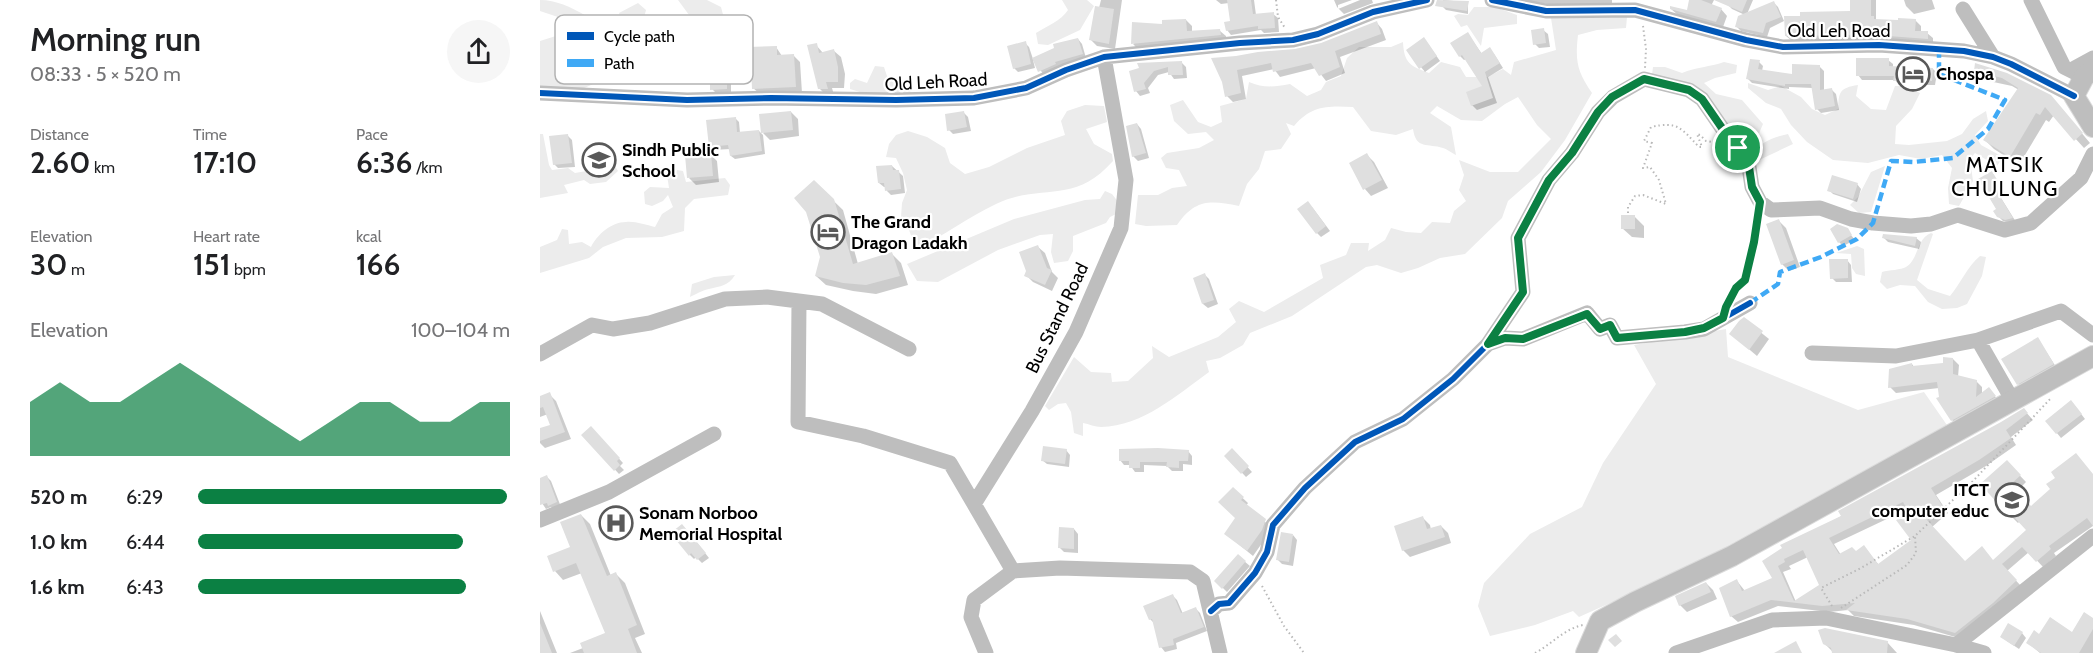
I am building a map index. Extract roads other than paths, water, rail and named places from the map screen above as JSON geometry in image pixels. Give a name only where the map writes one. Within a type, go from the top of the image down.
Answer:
[{"type":"main road","points":[[2083,72],[2074,96],[2093,127]]},
{"type":"main road","points":[[1585,652],[1600,621],[1732,556],[2093,356]]},
{"type":"street","name":"Old Leh Road","points":[[540,93],[687,100],[974,98],[1026,88],[1066,70],[1104,57],[1293,40],[1318,34],[1372,12],[1425,0]]},
{"type":"street","name":"Old Leh Road","points":[[1492,0],[1546,11],[1639,5],[1746,40],[1783,47],[1879,45],[1964,51],[2012,64],[2074,96]]},
{"type":"street","points":[[2031,0],[2064,67],[2083,72],[2093,58]]},
{"type":"street","points":[[1963,9],[1993,57]]},
{"type":"street","name":"Bus Stand Road","points":[[974,504],[1032,411],[1076,332],[1121,228],[1126,180],[1104,57]]},
{"type":"street","points":[[1211,611],[1218,604],[1229,603],[1255,573],[1267,552],[1273,525],[1305,488],[1355,442],[1403,419],[1453,379],[1488,344],[1523,292],[1518,238],[1549,180],[1572,153],[1598,112],[1612,97],[1644,79],[1689,90],[1702,99],[1749,167],[1752,187],[1760,202],[1771,210],[1820,208],[1873,224],[1911,226],[1931,224],[1958,215],[2005,230],[2031,223],[2081,178],[2093,154]]},
{"type":"street","points":[[540,354],[592,325],[613,329],[650,323],[724,299],[767,297],[822,304],[909,349]]},
{"type":"street","points":[[799,301],[798,422],[863,436],[950,463],[1013,571]]},
{"type":"street","points":[[1488,344],[1505,338],[1523,339],[1587,314],[1600,329],[1610,325],[1617,338],[1685,332],[1704,328],[1750,303]]},
{"type":"street","points":[[1812,352],[1896,356],[1978,340],[2061,310],[2093,335]]},
{"type":"street","points":[[1978,340],[2013,401]]},
{"type":"street","points":[[540,520],[609,492],[714,434]]},
{"type":"street","points":[[1956,645],[2093,536]]},
{"type":"street","points":[[986,653],[971,617],[981,602],[1013,571],[1060,568],[1190,572],[1203,581],[1220,653]]},
{"type":"street","points":[[1676,653],[1772,620],[1826,618],[1984,653]]},
{"type":"place","name":"Chospa","points":[[1913,74]]},
{"type":"place","name":"Sindh Public School","points":[[599,160]]},
{"type":"place","name":"The Grand Dragon Ladakh","points":[[828,232]]},
{"type":"place","name":"ITCT computer educ","points":[[2012,500]]},
{"type":"place","name":"Sonam Norboo Memorial Hospital","points":[[616,523]]},
{"type":"district","name":"MATSIK CHULUNG","points":[[2005,177]]}]
